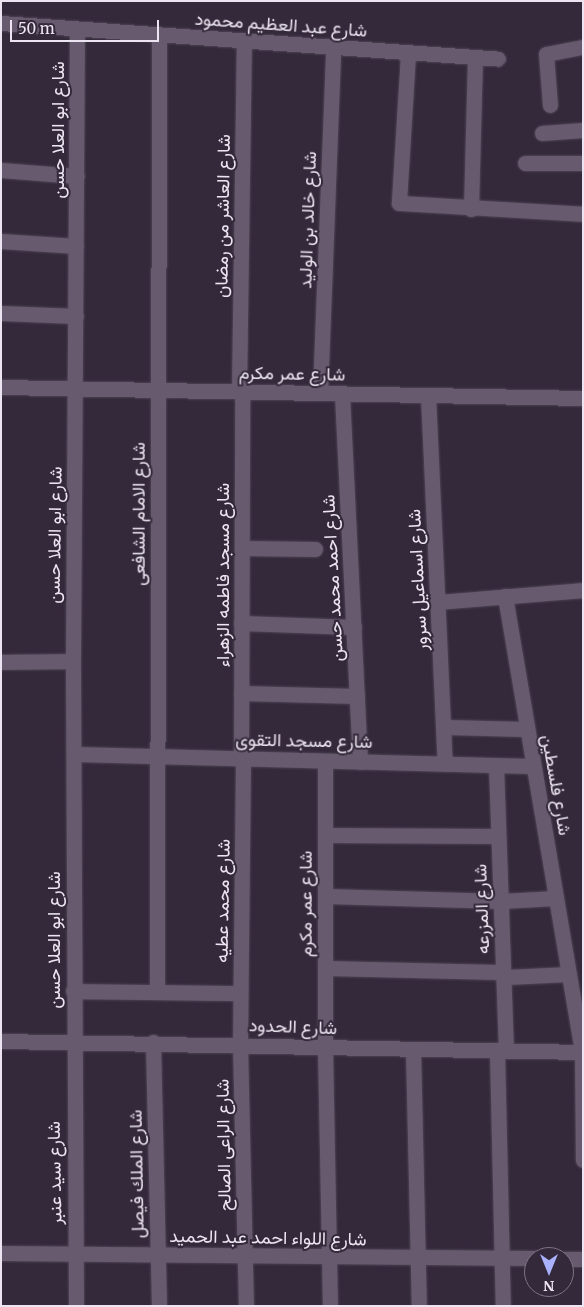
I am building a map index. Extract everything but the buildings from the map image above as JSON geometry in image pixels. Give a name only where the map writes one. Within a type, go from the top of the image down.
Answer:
[{"type":"street","name":"شارع عبد العظيم محمود","points":[[1,23],[408,54],[498,59]]},
{"type":"street","name":"شارع ابو العلا حسن","points":[[72,1040],[74,754],[72,661],[77,29]]},
{"type":"street","name":"شارع الامام الشافعى","points":[[157,992],[159,35]]},
{"type":"street","name":"شارع العاشر من رمضان","points":[[240,392],[244,41]]},
{"type":"street","points":[[550,104],[546,54],[583,47]]},
{"type":"street","name":"شارع خالد بن الوليد","points":[[320,393],[333,48]]},
{"type":"street","points":[[408,54],[398,201],[404,205],[583,214]]},
{"type":"street","points":[[471,209],[475,58]]},
{"type":"street","points":[[542,133],[583,130]]},
{"type":"street","points":[[525,163],[583,163]]},
{"type":"street","points":[[1,170],[77,176]]},
{"type":"street","points":[[1,241],[76,246]]},
{"type":"street","points":[[1,313],[76,316]]},
{"type":"street","name":"شارع عمر مكرم","points":[[1,387],[583,398]]},
{"type":"street","name":"شارع مسجد فاطمه الزهراء","points":[[240,392],[242,759]]},
{"type":"street","name":"شارع احمد محمد حسن","points":[[342,394],[360,762]]},
{"type":"street","name":"شارع اسماعيل سرور","points":[[428,395],[445,764]]},
{"type":"street","points":[[242,548],[315,549]]},
{"type":"street","points":[[438,602],[583,590]]},
{"type":"street","name":"شارع فلسطين","points":[[505,596],[582,1052],[583,1160]]},
{"type":"street","points":[[241,623],[354,627]]},
{"type":"street","points":[[1,662],[72,661]]},
{"type":"street","points":[[241,693],[357,696]]},
{"type":"street","points":[[444,727],[527,728]]},
{"type":"street","name":"شارع مسجد التقوى","points":[[74,754],[533,766]]},
{"type":"street","name":"شارع محمد عطيه","points":[[240,1044],[242,759]]},
{"type":"street","name":"شارع عمر مكرم","points":[[325,761],[325,1048],[330,1306]]},
{"type":"street","name":"شارع المزرعه","points":[[496,765],[503,973],[503,1306]]},
{"type":"street","points":[[325,835],[498,836]]},
{"type":"street","points":[[325,896],[500,901],[556,898]]},
{"type":"street","points":[[325,968],[503,973],[507,977],[569,974]]},
{"type":"street","points":[[72,991],[240,993]]},
{"type":"street","name":"شارع الحدود","points":[[1,1041],[72,1040],[325,1048],[582,1052]]},
{"type":"street","name":"شارع سيد عنبر","points":[[72,1040],[76,1306]]},
{"type":"street","name":"شارع الملك فيصل","points":[[153,1042],[159,1306]]},
{"type":"street","name":"شارع الراعى الصالح","points":[[240,1044],[246,1306]]},
{"type":"street","points":[[413,1049],[419,1306]]},
{"type":"street","name":"شارع اللواء احمد عبد الحميد","points":[[1,1252],[245,1257],[524,1258]]}]
